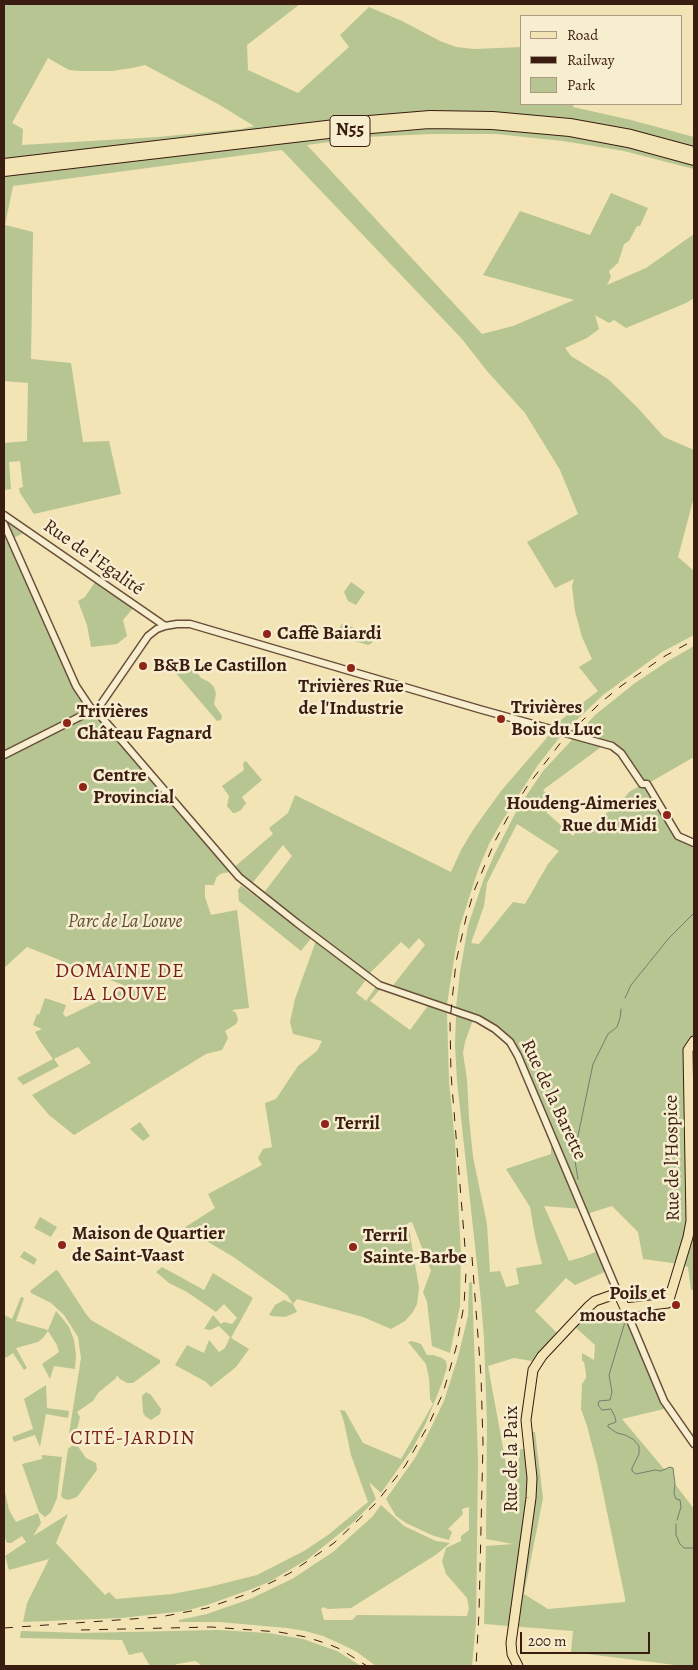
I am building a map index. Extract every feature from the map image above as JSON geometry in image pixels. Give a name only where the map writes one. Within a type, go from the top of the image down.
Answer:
[{"type":"highway","name":"N55","points":[[4,164],[360,122],[430,116],[503,117],[570,124],[631,135],[694,152]]},
{"type":"highway","name":"N55","points":[[4,172],[362,129],[429,124],[492,124],[570,131],[628,142],[694,160]]},
{"type":"main road","name":"Rue de l'Hospice","points":[[625,1308],[668,1303],[688,1237],[691,1221],[688,1050],[694,1041]]},
{"type":"main road","name":"Rue de la Barette","points":[[618,1293],[625,1308]]},
{"type":"main road","name":"Rue de la Paix","points":[[517,1665],[510,1643],[531,1498],[532,1478],[526,1420],[532,1370],[542,1356],[588,1307],[595,1302],[618,1293]]},
{"type":"street","name":"Rue de l'Egalité","points":[[4,516],[165,626]]},
{"type":"street","name":"Rue de la Barette","points":[[4,524],[76,686],[93,710],[232,869],[250,886],[379,985],[478,1019],[495,1029],[510,1042],[518,1056],[618,1293]]},
{"type":"street","points":[[4,754],[102,704],[142,642],[153,632],[165,626],[184,623],[207,628],[618,749],[642,784],[646,784],[678,836],[694,843]]},
{"type":"street","name":"Rue de la Barette","points":[[625,1308],[664,1401],[694,1444]]},
{"type":"green space","points":[[4,4],[300,4],[247,45],[248,70],[298,93],[349,47],[340,35],[369,7],[456,47],[474,49],[520,47],[520,105],[574,105],[573,107],[694,137],[694,150],[522,116],[4,162]],"holes":[[[48,58],[69,70],[112,71],[145,65],[218,104],[254,126],[241,129],[158,137],[22,145],[23,129],[12,123]]]},
{"type":"green space","points":[[469,126],[569,133],[694,162],[694,169],[624,151],[563,141],[496,134],[365,137],[307,145],[482,334],[513,326],[574,300],[483,275],[520,211],[590,235],[611,193],[648,208],[640,226],[637,226],[629,241],[624,244],[618,263],[609,271],[611,277],[607,285],[646,268],[694,234],[694,298],[626,328],[614,320],[609,323],[595,315],[599,329],[587,338],[565,348],[571,356],[608,379],[664,437],[694,450],[694,497],[678,557],[694,571],[694,635],[662,652],[603,695],[563,733],[538,765],[502,821],[489,844],[478,870],[460,926],[447,1004],[432,1003],[447,1013],[449,1082],[455,1142],[461,1254],[460,1306],[450,1353],[432,1346],[427,1302],[423,1292],[431,1271],[412,1222],[408,1223],[419,1288],[417,1304],[405,1321],[391,1329],[363,1317],[297,1299],[293,1304],[287,1295],[232,1256],[184,1228],[215,1208],[208,1194],[262,1165],[258,1158],[263,1149],[272,1147],[265,1103],[276,1099],[298,1066],[317,1051],[322,1041],[293,1034],[290,1022],[295,999],[317,938],[313,936],[301,951],[239,901],[238,890],[241,886],[259,899],[292,856],[283,845],[250,886],[232,869],[273,834],[269,828],[288,813],[295,795],[451,872],[473,830],[501,791],[545,740],[557,723],[598,691],[579,667],[592,659],[582,637],[575,611],[572,586],[574,579],[555,588],[527,542],[578,514],[560,470],[525,413],[487,371],[462,339],[282,150],[13,186],[5,225],[33,232],[31,359],[71,363],[83,442],[109,441],[121,494],[34,514],[20,493],[19,488],[23,487],[20,461],[9,462],[11,489],[4,490],[4,443],[27,441],[28,383],[4,381],[4,175],[372,130]],"holes":[[[419,938],[425,945],[394,984],[395,991],[430,1003],[410,1030],[370,1001],[382,987],[376,987],[366,1001],[356,993],[367,976],[401,942],[409,949]]]},
{"type":"green space","name":"Parc de La Louve","points":[[9,522],[28,531],[11,539],[76,686],[226,861],[229,872],[220,874],[216,878],[214,885],[205,885],[205,897],[211,915],[237,910],[249,1008],[232,1010],[236,1013],[238,1020],[236,1024],[225,1031],[228,1038],[222,1050],[206,1054],[74,1135],[49,1115],[32,1095],[91,1063],[78,1047],[54,1059],[59,1066],[23,1085],[17,1078],[53,1059],[35,1032],[42,1029],[33,1025],[37,1014],[39,1015],[45,998],[66,1005],[63,1014],[66,1017],[128,987],[27,947],[4,968],[4,524]]},
{"type":"green space","points":[[97,579],[135,606],[123,620],[127,636],[117,644],[91,647],[87,625],[78,601],[85,597]]},
{"type":"green space","points":[[351,582],[365,592],[356,605],[348,601],[344,592]]},
{"type":"green space","points":[[342,624],[374,633],[372,643],[368,645],[337,636],[336,632]]},
{"type":"green space","points":[[694,646],[694,757],[647,784],[673,830],[694,843],[694,1050],[688,1050],[688,1107],[694,1107],[694,1290],[691,1290],[688,1267],[680,1264],[643,1259],[638,1232],[612,1206],[590,1213],[591,1227],[583,1209],[544,1206],[569,1261],[600,1250],[609,1270],[575,1285],[566,1278],[535,1311],[560,1336],[537,1362],[514,1358],[488,1366],[511,1491],[515,1492],[520,1449],[529,1450],[527,1431],[535,1432],[543,1498],[524,1594],[548,1609],[625,1602],[597,1464],[581,1409],[582,1384],[586,1378],[582,1353],[594,1360],[595,1345],[574,1326],[586,1313],[588,1315],[612,1314],[614,1319],[630,1320],[668,1408],[622,1419],[664,1469],[673,1468],[675,1484],[694,1509],[694,1666],[571,1652],[573,1631],[484,1624],[486,1546],[513,1544],[486,1539],[487,1424],[484,1338],[457,1081],[455,1045],[456,1016],[471,1017],[456,1008],[468,926],[483,881],[518,808],[543,771],[595,715],[635,683]],"holes":[[[605,744],[621,753],[641,785],[629,792],[622,801],[585,830],[578,830],[573,836],[546,812],[555,804],[543,790]],[[517,824],[559,851],[548,864],[525,904],[513,902],[479,944],[471,943],[484,906],[487,883]],[[474,1017],[510,1042],[551,1133],[551,1154],[506,1169],[530,1207],[542,1264],[516,1268],[519,1284],[506,1287],[500,1271],[490,1272],[487,1224],[473,1157],[463,1053]]]},
{"type":"green space","points":[[178,663],[196,671],[201,678],[214,687],[216,694],[214,704],[222,716],[221,720],[217,721],[175,672]]},
{"type":"green space","points":[[246,761],[262,780],[242,797],[246,803],[241,810],[233,813],[227,806],[229,796],[222,786],[244,770],[243,763]]},
{"type":"green space","points":[[140,1122],[150,1136],[143,1141],[130,1129]]},
{"type":"green space","points":[[40,1217],[57,1227],[51,1237],[34,1228]]},
{"type":"green space","points":[[24,1251],[37,1259],[34,1265],[20,1257]]},
{"type":"green space","points":[[162,1267],[204,1290],[213,1273],[253,1298],[231,1338],[249,1349],[236,1367],[211,1387],[206,1382],[175,1365],[187,1345],[204,1353],[209,1340],[219,1352],[225,1348],[230,1337],[219,1326],[210,1330],[204,1329],[213,1315],[221,1324],[224,1322],[232,1324],[237,1318],[224,1304],[216,1312],[187,1292],[169,1283],[156,1272]]},
{"type":"green space","points":[[56,1270],[91,1320],[160,1360],[160,1363],[133,1383],[127,1383],[117,1375],[98,1393],[93,1401],[77,1412],[80,1417],[77,1429],[69,1434],[81,1358],[78,1337],[64,1315],[51,1303],[30,1291]]},
{"type":"green space","points":[[472,1282],[478,1461],[476,1623],[472,1666],[376,1666],[357,1652],[341,1644],[305,1631],[219,1622],[179,1622],[179,1620],[207,1614],[250,1599],[292,1579],[333,1552],[372,1517],[381,1505],[404,1526],[436,1541],[450,1543],[437,1554],[351,1608],[328,1609],[323,1607],[321,1609],[324,1620],[352,1620],[357,1615],[467,1616],[469,1608],[467,1598],[446,1574],[442,1561],[446,1548],[461,1541],[461,1536],[469,1530],[469,1507],[462,1509],[463,1514],[448,1529],[452,1532],[449,1540],[434,1536],[406,1523],[396,1516],[386,1499],[415,1458],[444,1401],[458,1357],[468,1316],[469,1283]]},
{"type":"green space","points":[[665,1289],[666,1293],[661,1300],[630,1305],[629,1302],[643,1291]]},
{"type":"green space","points":[[21,1297],[24,1298],[16,1321],[48,1330],[56,1311],[69,1327],[74,1340],[75,1369],[54,1366],[50,1379],[42,1364],[59,1352],[48,1331],[38,1342],[16,1348],[27,1368],[24,1370],[13,1353],[4,1359],[4,1315],[12,1319]]},
{"type":"green space","points":[[284,1300],[293,1304],[297,1312],[285,1317],[269,1315],[275,1305]]},
{"type":"green space","points":[[412,1341],[421,1344],[427,1355],[433,1355],[446,1361],[447,1367],[442,1383],[426,1423],[413,1448],[381,1493],[369,1482],[376,1499],[355,1521],[308,1559],[269,1582],[207,1605],[185,1611],[121,1618],[23,1622],[27,1603],[49,1559],[9,1570],[5,1556],[26,1542],[22,1536],[11,1543],[7,1543],[4,1536],[4,1487],[9,1510],[16,1522],[38,1513],[41,1523],[33,1536],[68,1514],[56,1543],[105,1595],[109,1592],[116,1599],[172,1594],[257,1575],[304,1551],[328,1535],[368,1502],[351,1455],[340,1410],[345,1411],[363,1443],[401,1459],[433,1404],[430,1399],[426,1364],[408,1342]]},
{"type":"green space","points":[[46,1385],[47,1408],[69,1411],[68,1418],[46,1414],[40,1447],[35,1435],[14,1442],[12,1437],[33,1429],[24,1399]]},
{"type":"green space","points":[[146,1392],[151,1395],[161,1409],[160,1414],[151,1420],[143,1412],[142,1396]]},
{"type":"green space","points":[[74,1444],[77,1445],[86,1458],[96,1463],[97,1470],[77,1497],[68,1500],[61,1496],[68,1449]]},
{"type":"green space","points":[[42,1455],[62,1457],[57,1498],[51,1512],[45,1517],[39,1512],[22,1464],[42,1459]]},
{"type":"green space","points":[[218,1630],[268,1633],[303,1639],[337,1651],[361,1666],[200,1666],[195,1661],[172,1666],[150,1666],[142,1652],[129,1655],[122,1640],[20,1638],[21,1631],[83,1633]]},
{"type":"waterway","points":[[625,998],[631,985],[669,938],[694,913]]},
{"type":"waterway","points":[[578,1179],[574,1155],[593,1064],[608,1034],[617,1027],[621,1009]]},
{"type":"waterway","points":[[625,1322],[609,1375],[612,1392],[610,1400],[599,1401],[598,1405],[602,1410],[611,1409],[615,1417],[616,1422],[608,1425],[608,1427],[617,1433],[633,1439],[639,1446],[639,1454],[632,1471],[636,1474],[673,1468],[674,1494],[676,1499],[680,1500],[681,1507],[677,1520]]},
{"type":"waterway","points":[[676,1524],[676,1535],[680,1544],[684,1548],[694,1548]]},
{"type":"railway","points":[[4,1628],[160,1617],[207,1608],[250,1593],[290,1573],[334,1543],[375,1504],[405,1466],[429,1424],[443,1393],[456,1348],[464,1305],[465,1247],[451,1074],[450,1021],[456,962],[474,891],[495,841],[509,815],[528,785],[562,741],[599,704],[621,686],[665,656],[694,640]]},
{"type":"railway","points":[[472,1257],[481,1376],[483,1443],[476,1666]]},
{"type":"railway","points":[[81,1630],[211,1627],[279,1632],[306,1637],[328,1644],[340,1649],[367,1666]]},
{"type":"place","name":"Caffè Baiardi","points":[[267,634]]},
{"type":"place","name":"B&B Le Castillon","points":[[143,666]]},
{"type":"place","name":"Trivières Rue de l'Industrie","points":[[351,668]]},
{"type":"place","name":"Trivières Bois du Luc","points":[[501,719]]},
{"type":"place","name":"Trivières Château Fagnard","points":[[67,723]]},
{"type":"place","name":"Centre Provincial","points":[[83,787]]},
{"type":"place","name":"Houdeng-Aimeries Rue du Midi","points":[[667,815]]},
{"type":"place","name":"Terril","points":[[325,1124]]},
{"type":"place","name":"Maison de Quartier de Saint-Vaast","points":[[62,1245]]},
{"type":"place","name":"Terril Sainte-Barbe","points":[[353,1247]]},
{"type":"place","name":"Poils et moustache","points":[[676,1305]]},
{"type":"district","name":"DOMAINE DE LA LOUVE","points":[[120,984]]},
{"type":"district","name":"CITÉ-JARDIN","points":[[133,1439]]}]
